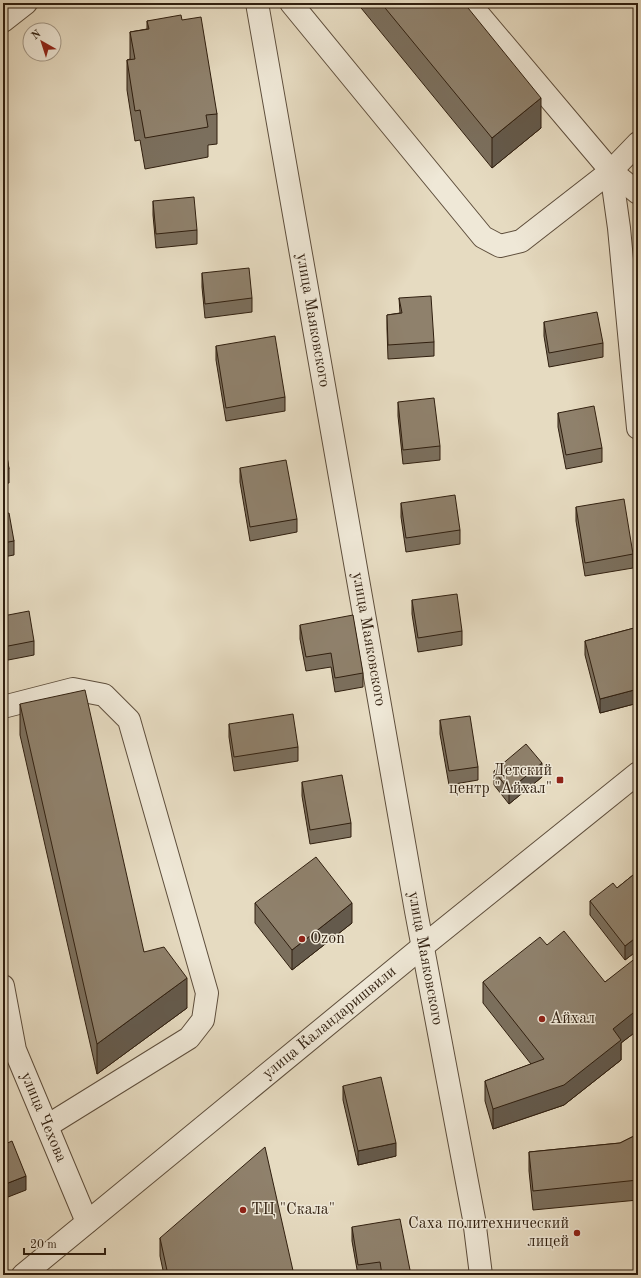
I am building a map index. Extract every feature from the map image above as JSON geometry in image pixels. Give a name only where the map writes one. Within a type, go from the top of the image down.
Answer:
[{"type":"street","points":[[3,21],[26,3]]},
{"type":"street","name":"улица Маяковского","points":[[258,3],[422,947],[474,1219],[481,1275]]},
{"type":"street","points":[[291,3],[483,237],[500,246],[521,241],[611,171],[638,143]]},
{"type":"street","points":[[469,3],[611,171],[638,193]]},
{"type":"street","points":[[611,171],[619,228],[638,428]]},
{"type":"street","points":[[3,707],[74,690],[104,695],[129,720],[207,993],[203,1020],[189,1038],[47,1126]]},
{"type":"street","name":"улица Каландаришвили","points":[[23,1275],[422,947],[638,773]]},
{"type":"street","name":"улица Чехова","points":[[3,986],[16,1050],[87,1222]]},
{"type":"building","points":[[381,3],[464,3],[541,98],[492,138]]},
{"type":"building","points":[[181,15],[182,20],[201,17],[217,114],[206,115],[208,127],[145,138],[140,110],[135,111],[127,60],[135,59],[130,32],[149,29],[147,21]]},
{"type":"building","points":[[194,197],[197,230],[156,234],[153,201]]},
{"type":"building","points":[[249,268],[252,298],[205,304],[202,273]]},
{"type":"building","points":[[431,296],[434,342],[388,345],[387,315],[402,313],[399,298]]},
{"type":"building","points":[[597,312],[603,343],[549,353],[544,322]]},
{"type":"building","points":[[275,336],[285,397],[226,408],[216,346]]},
{"type":"building","points":[[3,342],[6,363],[3,363]]},
{"type":"building","points":[[434,398],[440,446],[403,450],[398,402]]},
{"type":"building","points":[[594,406],[602,448],[566,455],[558,413]]},
{"type":"building","points":[[3,432],[9,469],[3,470]]},
{"type":"building","points":[[286,460],[297,519],[250,527],[240,468]]},
{"type":"building","points":[[455,495],[460,530],[406,538],[401,503]]},
{"type":"building","points":[[624,499],[633,554],[585,563],[576,507]]},
{"type":"building","points":[[9,513],[14,541],[3,543],[3,514]]},
{"type":"building","points":[[457,594],[462,631],[418,638],[412,600]]},
{"type":"building","points":[[29,611],[34,641],[3,647],[3,616]]},
{"type":"building","points":[[353,615],[363,673],[335,678],[331,653],[306,657],[300,625]]},
{"type":"building","points":[[638,627],[638,689],[600,699],[585,641]]},
{"type":"building","points":[[85,690],[144,952],[164,947],[187,978],[97,1044],[20,704]]},
{"type":"building","points":[[293,714],[298,747],[234,757],[229,724]]},
{"type":"building","points":[[470,716],[478,767],[449,771],[440,720]]},
{"type":"building","points":[[526,744],[542,763],[509,790],[494,771]]},
{"type":"building","points":[[342,775],[351,823],[310,830],[302,782]]},
{"type":"building","points":[[316,857],[352,903],[292,950],[255,903]]},
{"type":"building","points":[[638,871],[638,936],[625,946],[590,901],[613,883],[617,888]]},
{"type":"building","points":[[564,931],[605,982],[637,957],[638,1009],[613,1029],[621,1040],[564,1085],[493,1109],[485,1081],[544,1059],[483,982],[540,937],[547,945]]},
{"type":"building","points":[[381,1077],[396,1143],[358,1151],[343,1086]]},
{"type":"building","points":[[638,1134],[638,1180],[533,1191],[529,1152],[620,1143]]},
{"type":"building","points":[[12,1141],[26,1176],[3,1185],[3,1145]]},
{"type":"building","name":"ТЦ \"Скала\"","points":[[265,1147],[294,1275],[168,1275],[160,1238]]},
{"type":"building","points":[[400,1219],[411,1275],[382,1275],[380,1262],[358,1265],[352,1227]]},
{"type":"place","name":"Детский центр \"Айхал\"","points":[[560,780]]},
{"type":"place","name":"Ozon","points":[[302,939]]},
{"type":"place","name":"Айхал","points":[[542,1019]]},
{"type":"place","name":"ТЦ \"Скала\"","points":[[243,1210]]},
{"type":"place","name":"Саха политехнический лицей","points":[[577,1233]]}]
